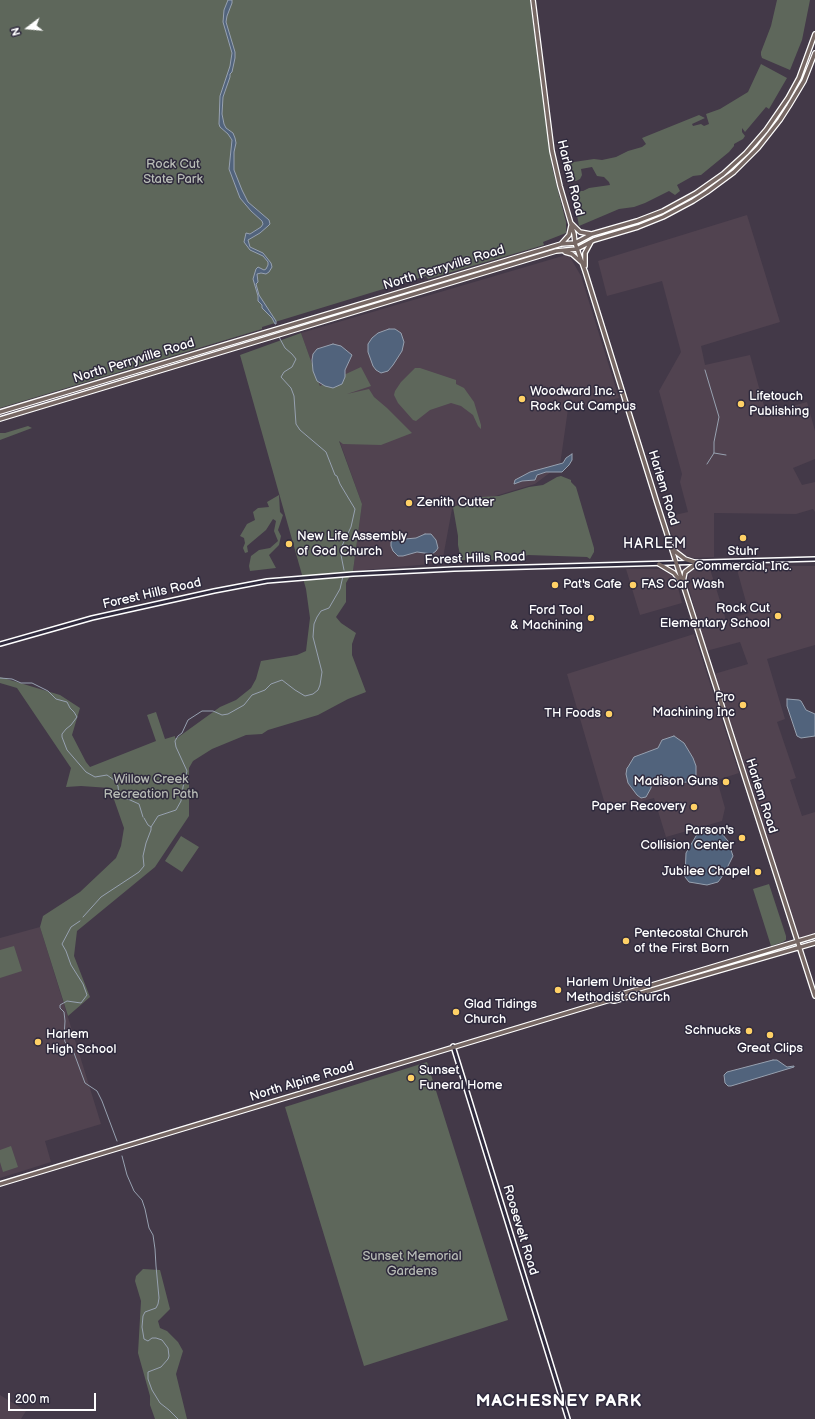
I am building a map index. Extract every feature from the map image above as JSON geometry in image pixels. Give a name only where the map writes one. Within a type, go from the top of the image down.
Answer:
[{"type":"main road","name":"Harlem Road","points":[[533,0],[550,144],[575,243],[815,996]]},
{"type":"main road","name":"North Perryville Road","points":[[0,412],[561,244],[575,243],[592,234],[663,211],[696,193],[723,174],[746,153],[766,130],[788,98],[799,78],[815,34]]},
{"type":"main road","name":"North Perryville Road","points":[[0,419],[556,251],[577,248],[594,240],[638,227],[663,217],[693,202],[707,192],[734,172],[758,148],[780,120],[804,81],[815,53]]},
{"type":"main road","points":[[571,223],[580,232],[592,234]]},
{"type":"main road","points":[[561,244],[569,235],[571,223]]},
{"type":"main road","points":[[585,271],[585,253],[589,244],[594,240]]},
{"type":"main road","points":[[556,251],[568,252],[572,254],[582,262],[585,271]]},
{"type":"main road","points":[[672,549],[685,558],[697,563]]},
{"type":"main road","points":[[683,585],[685,572],[697,563]]},
{"type":"main road","points":[[660,564],[674,573],[683,585]]},
{"type":"main road","name":"North Alpine Road","points":[[610,1000],[612,997],[815,936]]},
{"type":"main road","name":"North Alpine Road","points":[[0,1184],[453,1046],[610,1000],[614,1001],[815,943]]},
{"type":"street","name":"Forest Hills Road","points":[[0,644],[92,618],[214,590],[267,581],[353,574],[454,569],[815,559]]},
{"type":"street","name":"Roosevelt Road","points":[[453,1046],[568,1419]]},
{"type":"shaded area","points":[[747,215],[780,322],[701,346],[705,365],[750,355],[766,413],[807,402],[815,431],[815,459],[793,468],[802,485],[815,482],[815,512],[813,509],[796,514],[714,513],[714,557],[693,558],[682,555],[676,548],[666,517],[688,512],[680,482],[682,474],[659,391],[681,352],[662,281],[607,296],[598,261]]},
{"type":"shaded area","points":[[566,255],[570,257],[581,276],[619,398],[568,409],[560,465],[535,484],[452,509],[442,563],[353,571],[362,504],[301,333]]},
{"type":"shaded area","points":[[736,566],[815,566],[815,645],[767,659],[785,719],[777,722],[796,778],[790,780],[802,816],[815,812],[815,934],[798,939],[714,674],[748,664],[740,642],[706,651],[689,588],[688,580],[690,570],[693,568],[710,569],[726,620],[749,613]]},
{"type":"shaded area","points":[[626,569],[659,569],[671,574],[676,580],[682,603],[640,615]]},
{"type":"shaded area","points":[[694,634],[739,773],[717,780],[725,808],[722,821],[666,837],[654,798],[607,811],[567,674]]},
{"type":"shaded area","name":"Harlem High School","points":[[40,927],[101,1124],[45,1141],[51,1162],[0,1178],[0,938]]},
{"type":"shaded area","points":[[0,1395],[26,1411],[21,1419],[0,1419]]},
{"type":"green space","name":"Rock Cut State Park","points":[[0,0],[530,0],[552,167],[566,222],[566,233],[543,242],[544,245],[428,279],[426,276],[275,322],[262,327],[262,329],[0,408]]},
{"type":"green space","points":[[777,0],[810,0],[802,40],[790,70],[762,58],[761,55],[771,26]]},
{"type":"green space","points":[[761,64],[787,78],[769,109],[766,107],[745,132],[742,128],[742,132],[745,136],[743,139],[734,144],[729,152],[701,175],[693,176],[677,185],[680,191],[675,195],[669,191],[645,203],[634,207],[619,209],[579,226],[571,191],[583,191],[589,188],[610,185],[604,177],[597,176],[592,167],[581,169],[582,175],[580,179],[576,181],[568,181],[565,173],[567,163],[594,159],[602,160],[616,157],[628,151],[642,147],[646,144],[642,138],[699,115],[705,118],[692,124],[693,126],[701,124],[704,126],[709,124],[706,114],[720,109],[748,92]]},
{"type":"green space","name":"Willow Creek Recreation Path","points":[[301,333],[320,386],[361,367],[371,386],[347,394],[369,389],[374,397],[412,433],[381,445],[343,444],[339,441],[362,504],[353,571],[346,583],[346,602],[336,617],[341,623],[356,633],[352,644],[352,655],[366,692],[348,699],[318,715],[268,730],[262,734],[246,735],[212,749],[193,761],[189,768],[189,816],[155,867],[77,931],[74,956],[90,997],[68,1016],[40,927],[43,916],[80,892],[116,858],[121,846],[124,828],[110,788],[81,786],[66,787],[71,768],[17,688],[0,683],[0,677],[60,695],[80,708],[72,735],[90,767],[156,741],[147,715],[156,712],[165,739],[175,736],[175,738],[177,738],[220,707],[236,700],[251,688],[256,679],[261,661],[297,655],[306,651],[310,618],[306,589],[240,355]]},
{"type":"green space","points":[[415,368],[420,368],[456,380],[456,384],[464,388],[474,402],[481,429],[473,415],[461,406],[451,403],[430,410],[416,421],[413,420],[398,403],[394,395],[401,382]]},
{"type":"green space","points":[[28,426],[32,428],[0,440],[0,433],[5,433]]},
{"type":"green space","points":[[561,476],[571,480],[576,487],[594,548],[594,552],[590,559],[587,557],[528,555],[525,556],[523,560],[461,560],[453,507],[481,497],[499,496],[529,487],[543,485]]},
{"type":"green space","points":[[279,495],[280,512],[283,515],[278,530],[281,536],[279,545],[269,555],[276,568],[250,571],[249,566],[251,556],[259,550],[270,548],[278,541],[274,531],[276,521],[273,519],[266,530],[247,546],[248,552],[245,553],[243,548],[245,543],[244,538],[240,536],[247,524],[255,520],[253,512],[258,508],[269,507],[267,502]]},
{"type":"green space","points":[[181,836],[199,847],[182,872],[165,861]]},
{"type":"green space","points":[[769,884],[786,936],[786,940],[783,942],[771,946],[753,889]]},
{"type":"green space","points":[[14,946],[22,971],[0,978],[0,950]]},
{"type":"green space","name":"Sunset Memorial Gardens","points":[[427,1062],[508,1320],[364,1366],[285,1107]]},
{"type":"green space","points":[[11,1146],[18,1167],[3,1172],[0,1162],[0,1150]]},
{"type":"green space","points":[[143,1269],[160,1270],[170,1309],[158,1321],[160,1328],[167,1331],[178,1342],[183,1351],[176,1374],[187,1419],[155,1419],[150,1405],[150,1396],[138,1353],[141,1301],[135,1281],[136,1276]]},
{"type":"water","points":[[228,0],[232,0],[232,3],[226,22],[235,52],[235,58],[232,72],[230,74],[223,97],[222,114],[226,128],[233,133],[235,138],[234,170],[242,190],[248,202],[269,220],[270,224],[268,226],[248,240],[250,247],[263,253],[271,263],[272,267],[269,272],[266,274],[257,274],[258,282],[256,284],[259,295],[276,321],[276,324],[258,301],[253,279],[256,269],[258,267],[264,270],[266,269],[268,262],[263,256],[250,250],[244,242],[246,233],[250,234],[263,224],[262,221],[240,198],[229,169],[232,140],[219,124],[220,96],[230,66],[232,53],[223,22],[224,10]]},
{"type":"water","points":[[389,329],[395,329],[401,333],[404,342],[402,351],[393,365],[388,371],[381,373],[373,366],[368,352],[368,344],[378,333]]},
{"type":"water","points":[[333,344],[341,346],[352,355],[345,370],[345,377],[342,384],[333,388],[325,386],[317,381],[313,371],[312,360],[313,354],[317,349]]},
{"type":"water","points":[[572,454],[572,460],[562,472],[546,472],[537,475],[535,480],[522,481],[514,484],[515,480],[530,472],[563,463],[566,458]]},
{"type":"water","points":[[425,534],[431,534],[436,540],[438,548],[432,554],[417,552],[398,556],[393,551],[391,542],[394,540],[416,538]]},
{"type":"water","points":[[787,699],[801,701],[806,710],[815,714],[815,736],[801,738],[797,736],[787,706]]},
{"type":"water","points":[[674,736],[684,743],[693,758],[696,766],[696,775],[693,781],[667,785],[657,779],[652,782],[651,788],[646,797],[641,798],[628,783],[626,774],[627,768],[634,757],[658,748],[662,740]]},
{"type":"water","points":[[708,829],[716,830],[722,834],[728,841],[733,856],[718,882],[707,885],[689,882],[685,877],[686,853],[699,831]]},
{"type":"water","points":[[777,1060],[787,1067],[794,1067],[731,1086],[728,1086],[725,1083],[724,1075],[727,1072]]},
{"type":"waterway","points":[[279,337],[285,348],[296,359],[292,367],[284,372],[281,377],[291,388],[294,396],[296,424],[300,430],[326,452],[335,475],[337,476],[355,509],[351,527],[340,550],[344,570]]},
{"type":"waterway","points":[[705,370],[719,417],[714,442],[714,453],[707,464]]},
{"type":"waterway","points":[[714,453],[726,455]]},
{"type":"waterway","points":[[83,917],[101,897],[139,872],[144,866],[143,856],[151,827],[158,816],[176,810],[181,801],[187,771],[176,747],[175,741],[182,733],[188,720],[202,711],[213,711],[222,715],[228,714],[244,705],[252,695],[265,690],[271,684],[282,680],[305,696],[313,694],[318,690],[322,672],[313,637],[314,624],[321,611],[329,608],[340,589],[343,576]]},
{"type":"waterway","points":[[0,678],[12,679],[21,683],[32,683],[48,691],[56,699],[67,702],[77,717],[62,734],[67,750],[86,772],[95,777],[107,775],[114,780],[118,786],[119,795],[139,804],[143,817]]},
{"type":"waterway","points":[[144,818],[151,827]]},
{"type":"waterway","points":[[80,921],[71,927],[62,944],[71,965],[83,984],[87,995],[81,1003],[67,1001],[60,1005],[60,1008],[64,1012],[64,1037],[65,1042],[74,1053],[85,1083],[97,1091],[117,1141]]},
{"type":"waterway","points":[[122,1156],[127,1175],[134,1191],[142,1200],[149,1228],[153,1235],[155,1249],[159,1298],[156,1308],[145,1312],[143,1316],[142,1327],[144,1339],[148,1341],[152,1338],[162,1340],[168,1348],[169,1356],[161,1367],[148,1372],[148,1379],[152,1390],[160,1403],[178,1419]]},
{"type":"place","name":"Woodward Inc. - Rock Cut Campus","points":[[522,399]]},
{"type":"place","name":"Lifetouch Publishing","points":[[741,404]]},
{"type":"place","name":"Zenith Cutter","points":[[409,503]]},
{"type":"place","name":"Stuhr Commercial, Inc.","points":[[743,538]]},
{"type":"place","name":"New Life Assembly of God Church","points":[[289,544]]},
{"type":"place","name":"Pat's Cafe","points":[[555,585]]},
{"type":"place","name":"FAS Car Wash","points":[[633,585]]},
{"type":"place","name":"Rock Cut Elementary School","points":[[778,616]]},
{"type":"place","name":"Ford Tool & Machining","points":[[591,618]]},
{"type":"place","name":"Pro Machining Inc","points":[[743,705]]},
{"type":"place","name":"TH Foods","points":[[609,714]]},
{"type":"place","name":"Madison Guns","points":[[726,782]]},
{"type":"place","name":"Paper Recovery","points":[[694,807]]},
{"type":"place","name":"Parson's Collision Center","points":[[742,838]]},
{"type":"place","name":"Jubilee Chapel","points":[[758,872]]},
{"type":"place","name":"Pentecostal Church of the First Born","points":[[626,941]]},
{"type":"place","name":"Harlem United Methodist Church","points":[[558,990]]},
{"type":"place","name":"Glad Tidings Church","points":[[456,1012]]},
{"type":"place","name":"Schnucks","points":[[749,1031]]},
{"type":"place","name":"Great Clips","points":[[770,1035]]},
{"type":"place","name":"Harlem High School","points":[[38,1042]]},
{"type":"place","name":"Sunset Funeral Home","points":[[411,1078]]},
{"type":"district","name":"HARLEM","points":[[655,544]]},
{"type":"district","name":"MACHESNEY PARK","points":[[559,1402]]}]
